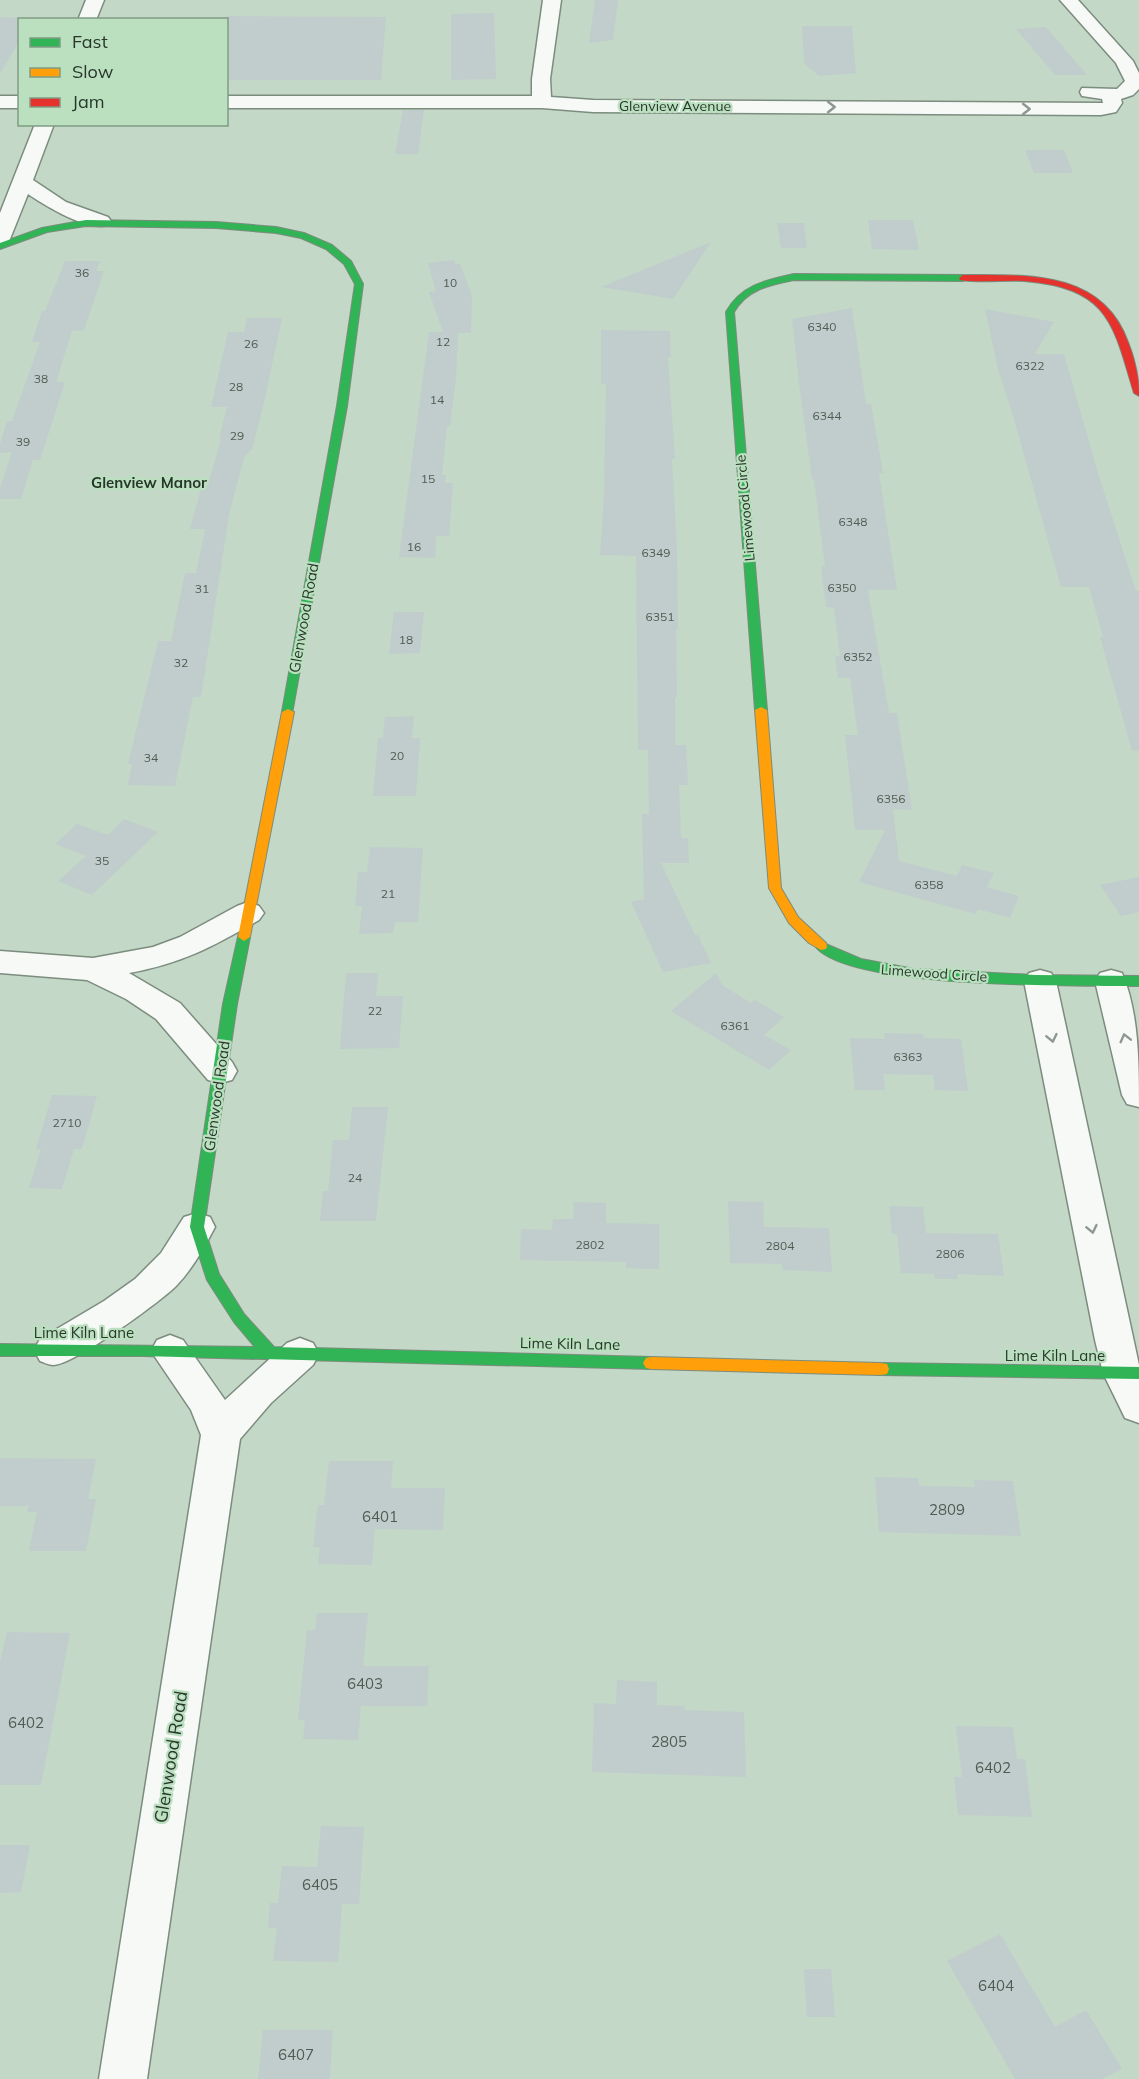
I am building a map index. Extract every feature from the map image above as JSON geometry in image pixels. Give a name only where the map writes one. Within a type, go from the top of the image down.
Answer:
[{"type":"street","points":[[88,18],[95,0]]},
{"type":"street","points":[[542,102],[541,79],[552,0]]},
{"type":"street","name":"Glenview Avenue","points":[[228,102],[542,102],[601,106],[1109,108],[1113,103],[1110,95],[1129,90],[1134,81],[1132,75],[1110,44],[1069,0]]},
{"type":"street","points":[[0,102],[18,102]]},
{"type":"street","points":[[0,239],[44,126]]},
{"type":"street","name":"Glenwood Road","points":[[22,180],[59,206],[101,221]]},
{"type":"street","name":"Glenwood Road","points":[[0,246],[46,229],[101,221],[263,228],[293,234],[339,254],[352,268],[359,284],[342,406],[277,771],[248,913],[220,1071],[197,1227],[174,1263],[146,1289],[114,1314],[53,1350]]},
{"type":"street","name":"Limewood Circle","points":[[1139,393],[1116,325],[1107,312],[1082,294],[1038,280],[794,277],[774,280],[750,289],[737,300],[730,312],[774,877],[779,901],[794,925],[813,943],[858,965],[897,973],[1040,981],[1125,981],[1139,1095]]},
{"type":"street","points":[[0,962],[93,969],[174,952],[215,933],[248,913]]},
{"type":"street","points":[[93,969],[137,991],[168,1011],[220,1071]]},
{"type":"street","points":[[1040,981],[1139,1407]]},
{"type":"street","name":"Glenwood Road","points":[[123,2079],[221,1435],[233,1415],[285,1353],[239,1318],[212,1276],[197,1227]]},
{"type":"street","name":"Lime Kiln Lane","points":[[0,1350],[285,1353],[1021,1373],[1130,1373]]},
{"type":"street","points":[[170,1351],[206,1401],[221,1435]]},
{"type":"building","points":[[595,0],[618,0],[613,40],[589,43]]},
{"type":"building","points":[[494,13],[496,79],[451,80],[451,14]]},
{"type":"building","points":[[226,16],[386,17],[381,80],[228,80],[228,18]]},
{"type":"building","points":[[0,17],[32,18],[18,18],[18,43],[0,74]]},
{"type":"building","points":[[802,26],[852,26],[856,73],[819,76],[804,63]]},
{"type":"building","points":[[1046,27],[1087,75],[1055,75],[1016,29]]},
{"type":"building","points":[[403,110],[424,110],[418,154],[395,154]]},
{"type":"building","points":[[1025,150],[1064,150],[1073,173],[1034,173]]},
{"type":"building","points":[[868,220],[913,220],[919,250],[872,249]]},
{"type":"building","points":[[777,223],[804,223],[807,248],[781,248]]},
{"type":"building","points":[[711,242],[673,299],[601,287]]},
{"type":"building","points":[[454,260],[455,264],[460,264],[472,296],[471,333],[458,333],[456,379],[450,426],[447,426],[442,475],[446,475],[445,483],[453,483],[449,536],[436,536],[435,558],[399,557],[429,332],[443,332],[429,292],[436,291],[428,263]]},
{"type":"building","points":[[65,261],[100,261],[96,271],[104,271],[84,330],[72,331],[56,382],[65,382],[40,460],[33,460],[21,499],[0,499],[0,488],[12,452],[0,453],[0,444],[7,421],[12,421],[40,342],[32,342],[42,311],[45,311]]},
{"type":"building","points":[[852,308],[866,404],[871,404],[883,473],[879,473],[897,590],[868,590],[889,713],[897,713],[912,810],[893,809],[899,861],[957,876],[962,865],[994,873],[987,887],[1019,896],[1010,918],[978,909],[976,914],[859,882],[885,830],[855,830],[845,735],[858,735],[850,678],[838,678],[835,656],[840,656],[834,608],[826,607],[821,566],[825,566],[792,319]]},
{"type":"building","points":[[985,309],[1054,322],[1035,354],[1064,354],[1098,473],[1136,591],[1139,591],[1139,750],[1132,751],[1100,637],[1103,637],[1089,587],[1061,587],[998,369]]},
{"type":"building","points":[[247,318],[282,318],[252,449],[244,457],[229,515],[201,697],[193,697],[175,786],[128,785],[132,764],[128,764],[158,641],[171,641],[185,573],[196,573],[205,529],[190,529],[202,485],[208,485],[221,439],[219,439],[227,407],[211,407],[228,332],[244,332]]},
{"type":"building","points":[[601,330],[670,331],[671,357],[668,357],[675,459],[672,459],[677,548],[678,630],[676,630],[675,745],[686,745],[688,785],[679,785],[681,838],[688,838],[689,863],[661,863],[711,963],[663,972],[631,902],[644,899],[642,814],[649,814],[648,750],[638,750],[636,556],[600,555],[604,497],[606,384],[601,384]]},
{"type":"building","points":[[394,612],[424,612],[420,653],[389,654]]},
{"type":"building","points":[[414,716],[412,738],[420,738],[416,796],[373,796],[378,738],[383,738],[385,717]]},
{"type":"building","points":[[124,819],[158,832],[92,895],[58,881],[86,856],[55,844],[77,824],[108,835]]},
{"type":"building","points":[[370,847],[423,848],[418,922],[395,922],[393,933],[359,934],[362,906],[355,906],[358,872],[367,872]]},
{"type":"building","points":[[1139,877],[1139,912],[1121,916],[1100,885]]},
{"type":"building","points":[[346,973],[378,973],[376,996],[403,996],[399,1048],[340,1049]]},
{"type":"building","points":[[716,973],[722,985],[751,1003],[755,1000],[784,1017],[764,1035],[791,1050],[769,1070],[671,1011]]},
{"type":"building","points":[[884,1033],[923,1034],[924,1038],[961,1039],[968,1091],[935,1090],[933,1075],[883,1074],[885,1090],[855,1090],[850,1038],[885,1039]]},
{"type":"building","points":[[52,1095],[97,1096],[82,1149],[74,1149],[62,1189],[29,1188],[41,1149],[36,1149]]},
{"type":"building","points":[[352,1107],[388,1107],[376,1221],[320,1221],[323,1191],[328,1191],[333,1140],[349,1140]]},
{"type":"building","points":[[728,1201],[763,1202],[764,1227],[829,1228],[832,1272],[783,1270],[782,1264],[730,1263]]},
{"type":"building","points":[[574,1202],[606,1203],[606,1223],[659,1224],[659,1269],[626,1268],[626,1262],[520,1260],[521,1229],[552,1230],[553,1219],[573,1219]]},
{"type":"building","points":[[889,1206],[923,1207],[926,1233],[998,1234],[1004,1276],[957,1274],[958,1279],[935,1279],[934,1274],[901,1273],[897,1234],[892,1234]]},
{"type":"building","points":[[0,1458],[96,1459],[88,1499],[96,1499],[86,1551],[29,1551],[37,1512],[27,1512],[29,1506],[0,1506]]},
{"type":"building","points":[[329,1461],[393,1461],[391,1488],[445,1488],[443,1530],[375,1529],[372,1565],[318,1564],[320,1547],[313,1547],[318,1505],[324,1505]]},
{"type":"building","points":[[875,1477],[918,1478],[919,1486],[975,1487],[974,1480],[1013,1481],[1021,1536],[879,1532]]},
{"type":"building","points":[[317,1613],[368,1613],[363,1666],[429,1666],[427,1706],[361,1706],[358,1740],[303,1739],[305,1720],[298,1720],[307,1630],[315,1630]]},
{"type":"building","points":[[7,1632],[70,1633],[41,1785],[0,1785],[0,1662]]},
{"type":"building","points":[[617,1680],[657,1682],[657,1705],[685,1706],[684,1710],[744,1712],[746,1777],[592,1772],[594,1703],[616,1704]]},
{"type":"building","points":[[956,1726],[1013,1727],[1017,1759],[1025,1759],[1032,1817],[958,1815],[954,1777],[962,1777]]},
{"type":"building","points":[[321,1826],[364,1827],[359,1904],[342,1904],[338,1962],[273,1961],[277,1928],[268,1928],[270,1903],[278,1903],[282,1866],[317,1867]]},
{"type":"building","points":[[0,1845],[30,1845],[21,1892],[0,1893]]},
{"type":"building","points":[[1000,1934],[1055,2027],[1086,2010],[1122,2069],[1102,2079],[1015,2079],[947,1961]]},
{"type":"building","points":[[804,1969],[831,1969],[835,2017],[807,2017]]},
{"type":"building","points":[[263,2030],[333,2030],[330,2079],[258,2079]]},
{"type":"traffic: fast","points":[[0,246],[45,230],[86,223],[216,225],[276,230],[304,236],[329,247],[348,263],[359,284],[342,406],[288,712]]},
{"type":"traffic: fast","points":[[761,710],[730,312],[735,303],[748,291],[766,283],[794,277],[963,278]]},
{"type":"traffic: fast","points":[[244,937],[230,1004],[197,1227],[212,1276],[239,1318],[270,1353]]},
{"type":"traffic: fast","points":[[821,946],[857,963],[914,974],[1035,980],[1139,981]]},
{"type":"traffic: fast","points":[[0,1350],[142,1350],[651,1363]]},
{"type":"traffic: fast","points":[[881,1369],[1139,1373]]},
{"type":"traffic: slow","points":[[761,710],[775,888],[794,920],[821,946]]},
{"type":"traffic: slow","points":[[244,937],[288,712]]},
{"type":"traffic: slow","points":[[651,1363],[881,1369]]},
{"type":"traffic: jam","points":[[963,278],[1045,281],[1065,285],[1100,304],[1118,328],[1139,393]]},
{"type":"district","name":"Glenview Manor","points":[[149,483]]}]
